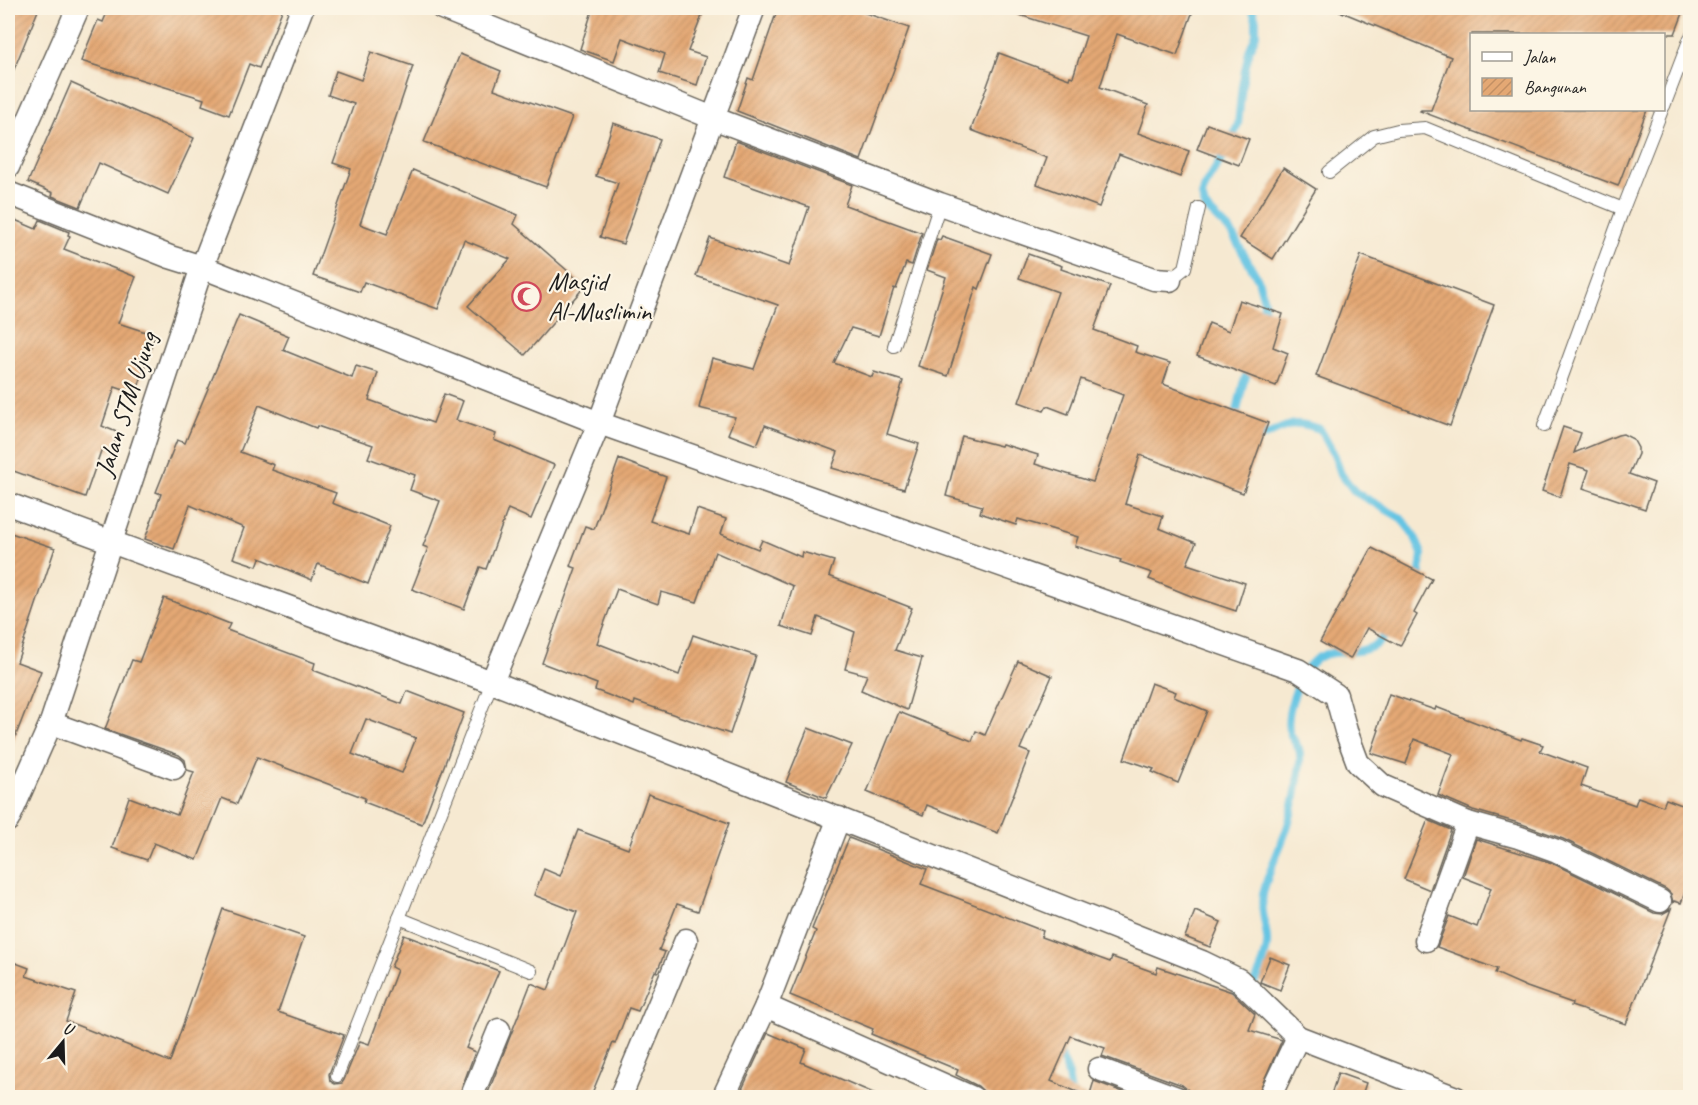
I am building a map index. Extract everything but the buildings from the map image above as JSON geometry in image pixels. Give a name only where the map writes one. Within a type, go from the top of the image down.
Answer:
[{"type":"street","points":[[8,167],[78,8]]},
{"type":"street","name":"Jalan STM Ujung","points":[[8,820],[51,723],[202,267],[302,8]]},
{"type":"street","points":[[442,8],[713,118],[940,204],[1154,279],[1170,280]]},
{"type":"street","points":[[492,682],[599,423],[754,8]]},
{"type":"street","points":[[8,193],[599,423],[1298,670],[1336,695],[1358,763],[1383,786],[1468,823],[1557,851],[1660,901]]},
{"type":"street","points":[[8,504],[492,682],[1202,962],[1239,980],[1290,1030],[1456,1098]]},
{"type":"street","points":[[51,723],[174,768]]},
{"type":"street","points":[[723,1098],[766,1006],[839,818]]},
{"type":"street","points":[[1426,940],[1468,823]]},
{"type":"street","points":[[620,1098],[686,940]]},
{"type":"street","points":[[766,1006],[973,1098]]},
{"type":"street","points":[[471,1098],[499,1030]]},
{"type":"street","points":[[1269,1098],[1290,1030]]},
{"type":"street","points":[[1099,1069],[1177,1098]]},
{"type":"lane","points":[[1665,103],[1690,38]]},
{"type":"lane","points":[[1544,426],[1623,209],[1662,111]]},
{"type":"lane","points":[[1329,172],[1374,136],[1398,130],[1425,128],[1623,209]]},
{"type":"lane","points":[[894,346],[940,204]]},
{"type":"lane","points":[[1170,280],[1185,268],[1199,208]]},
{"type":"lane","points":[[337,1076],[492,682]]},
{"type":"lane","points":[[399,918],[531,971]]},
{"type":"waterway","points":[[1252,8],[1256,20],[1256,35],[1249,51],[1242,85],[1238,124],[1229,147],[1205,185],[1202,196],[1205,207],[1231,232],[1258,279],[1264,301],[1264,317]]},
{"type":"waterway","points":[[1235,420],[1243,384],[1250,366]]},
{"type":"waterway","points":[[1252,439],[1295,424],[1320,429],[1335,456],[1341,474],[1355,492],[1401,518],[1414,535],[1422,554],[1420,572],[1416,581]]},
{"type":"waterway","points":[[1227,998],[1254,982],[1266,954],[1267,939],[1262,900],[1295,798],[1300,751],[1291,735],[1289,718],[1292,700],[1299,683],[1307,669],[1321,656],[1368,649],[1378,643],[1389,630]]},
{"type":"waterway","points":[[1058,1050],[1067,1070],[1072,1098]]},
{"type":"place","name":"Masjid Al-Muslimin","points":[[527,296]]}]
